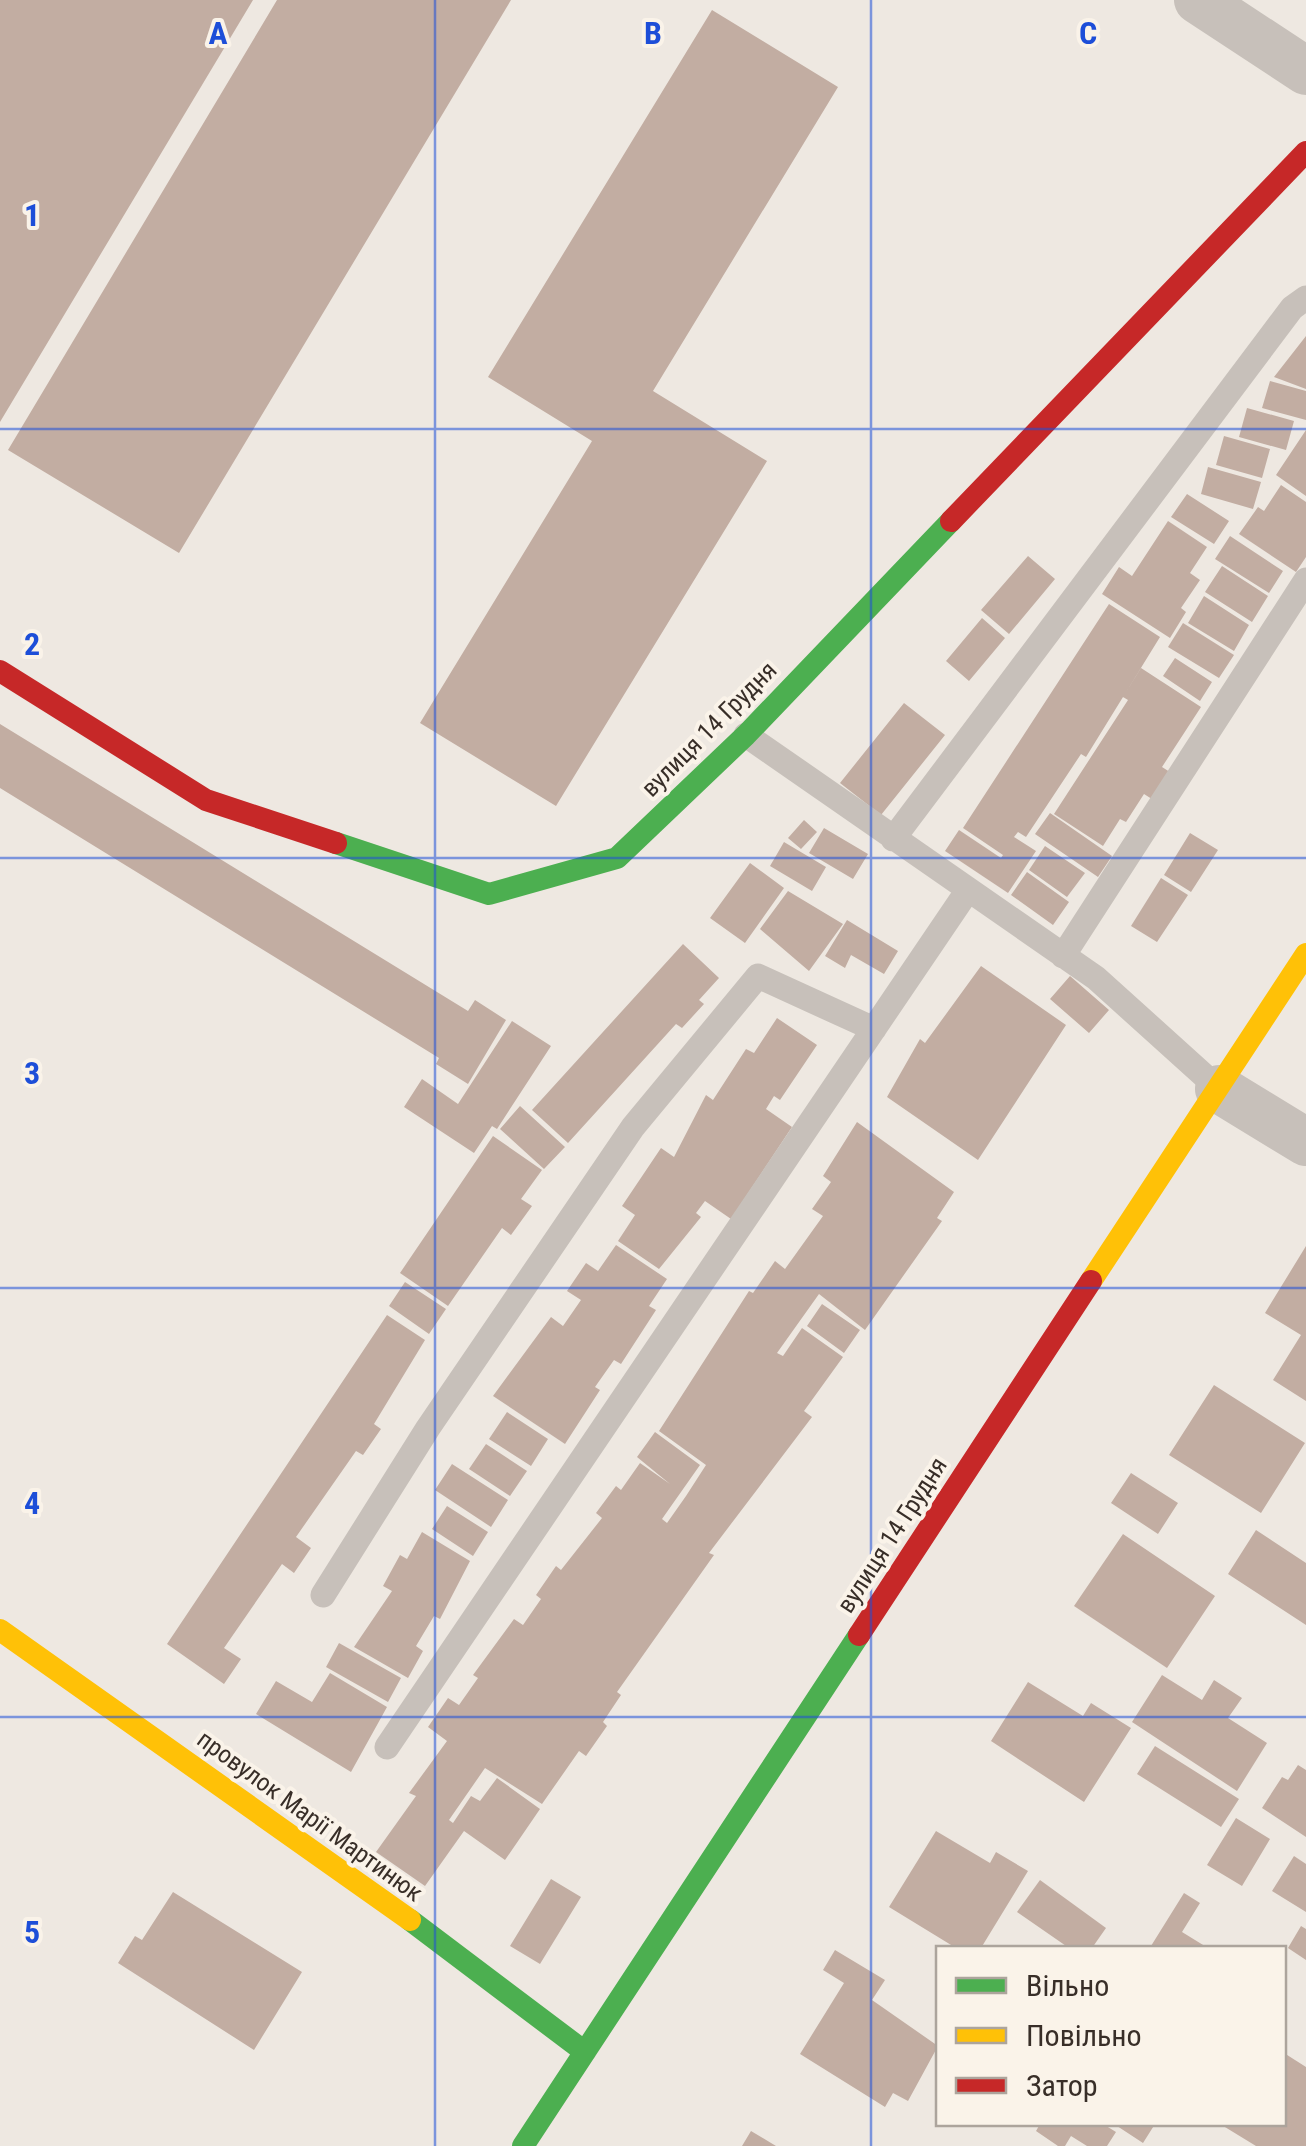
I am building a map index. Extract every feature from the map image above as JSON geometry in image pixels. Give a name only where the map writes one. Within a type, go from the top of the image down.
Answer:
[{"type":"street","points":[[1198,0],[1306,71]]},
{"type":"street","name":"вулиця 14 Грудня","points":[[0,672],[206,800],[489,894],[617,858],[746,735],[1306,152]]},
{"type":"street","name":"вулиця 14 Грудня","points":[[522,2146],[1306,954]]},
{"type":"street","points":[[1219,1089],[1306,1142]]},
{"type":"street","name":"провулок Марії Мартинюк","points":[[0,1630],[359,1882],[584,2052]]},
{"type":"lane","points":[[893,838],[1292,308],[1306,298]]},
{"type":"lane","points":[[1063,956],[1306,580]]},
{"type":"lane","points":[[746,735],[1096,978],[1219,1089]]},
{"type":"lane","points":[[387,1747],[968,890]]},
{"type":"lane","points":[[323,1595],[428,1428],[633,1127],[758,976],[874,1028]]},
{"type":"building","points":[[0,0],[253,0],[0,422]]},
{"type":"building","points":[[277,0],[511,0],[179,553],[8,450]]},
{"type":"building","points":[[712,10],[838,87],[653,391],[767,461],[556,806],[420,723],[592,441],[488,377]]},
{"type":"building","points":[[1306,336],[1306,389],[1274,377]]},
{"type":"building","points":[[1270,381],[1306,391],[1306,420],[1262,408]]},
{"type":"building","points":[[1247,408],[1294,421],[1286,450],[1239,437]]},
{"type":"building","points":[[1306,430],[1306,496],[1276,475]]},
{"type":"building","points":[[1224,436],[1270,449],[1262,478],[1216,465]]},
{"type":"building","points":[[1208,467],[1261,482],[1253,509],[1201,494]]},
{"type":"building","points":[[1281,485],[1306,502],[1306,557],[1296,572],[1239,534],[1258,507],[1264,511]]},
{"type":"building","points":[[1187,494],[1229,521],[1214,544],[1171,517]]},
{"type":"building","points":[[1168,521],[1207,547],[1190,573],[1200,580],[1181,608],[1186,612],[1170,638],[1102,594],[1119,567],[1132,576]]},
{"type":"building","points":[[1230,536],[1283,571],[1269,593],[1215,559]]},
{"type":"building","points":[[1028,556],[1055,579],[1009,634],[981,610]]},
{"type":"building","points":[[1222,566],[1268,596],[1252,622],[1205,592]]},
{"type":"building","points":[[1204,596],[1249,625],[1234,651],[1188,623]]},
{"type":"building","points":[[1109,604],[1160,637],[1086,757],[1081,754],[1026,837],[1018,832],[1014,837],[1036,851],[1008,893],[945,851],[959,830],[1001,858],[1003,855],[963,828]]},
{"type":"building","points":[[982,618],[1005,638],[969,681],[946,661]]},
{"type":"building","points":[[1183,623],[1234,655],[1219,678],[1168,647]]},
{"type":"building","points":[[1175,658],[1212,682],[1200,701],[1163,676]]},
{"type":"building","points":[[1141,668],[1201,707],[1162,767],[1173,774],[1155,801],[1144,794],[1126,822],[1120,819],[1103,846],[1054,814],[1128,700],[1123,697]]},
{"type":"building","points":[[904,703],[945,735],[881,815],[840,783]]},
{"type":"building","points":[[0,724],[468,1011],[475,1000],[506,1020],[468,1084],[436,1064],[439,1058],[0,788]]},
{"type":"building","points":[[1050,813],[1112,856],[1098,877],[1035,834]]},
{"type":"building","points":[[804,820],[817,832],[801,849],[788,838]]},
{"type":"building","points":[[824,828],[868,854],[853,879],[809,853]]},
{"type":"building","points":[[1190,833],[1218,850],[1191,892],[1164,875]]},
{"type":"building","points":[[784,842],[826,867],[812,891],[770,866]]},
{"type":"building","points":[[1045,846],[1085,873],[1067,897],[1029,870]]},
{"type":"building","points":[[750,863],[784,888],[745,943],[710,918]]},
{"type":"building","points":[[1027,872],[1069,902],[1053,925],[1011,895]]},
{"type":"building","points":[[1161,878],[1188,895],[1157,942],[1131,926]]},
{"type":"building","points":[[788,891],[843,924],[809,971],[760,929]]},
{"type":"building","points":[[847,920],[898,951],[884,974],[851,955],[845,968],[825,956]]},
{"type":"building","points":[[683,944],[719,978],[699,1000],[704,1004],[682,1028],[676,1024],[568,1143],[532,1110]]},
{"type":"building","points":[[981,966],[1066,1025],[978,1160],[887,1097],[920,1039],[925,1043]]},
{"type":"building","points":[[1070,976],[1109,1010],[1089,1033],[1050,999]]},
{"type":"building","points":[[777,1018],[817,1045],[780,1100],[774,1096],[766,1109],[792,1127],[731,1219],[705,1201],[696,1213],[701,1217],[659,1269],[618,1241],[635,1215],[622,1206],[661,1148],[674,1157],[706,1095],[713,1100],[746,1049],[754,1053]]},
{"type":"building","points":[[512,1021],[551,1046],[497,1129],[492,1126],[474,1153],[404,1107],[422,1079],[458,1104]]},
{"type":"building","points":[[520,1106],[565,1147],[544,1169],[500,1129]]},
{"type":"building","points":[[857,1122],[954,1192],[937,1218],[942,1221],[865,1330],[819,1294],[777,1353],[783,1356],[802,1328],[843,1357],[804,1411],[812,1417],[709,1553],[714,1555],[617,1692],[621,1695],[603,1722],[607,1726],[586,1756],[579,1751],[542,1804],[485,1768],[449,1820],[453,1823],[471,1796],[480,1801],[497,1778],[540,1809],[505,1860],[464,1831],[425,1886],[376,1852],[416,1796],[409,1793],[447,1741],[428,1727],[448,1698],[459,1705],[478,1678],[473,1675],[514,1619],[523,1625],[541,1599],[536,1595],[556,1566],[561,1570],[602,1518],[596,1513],[616,1486],[621,1490],[640,1463],[670,1484],[637,1457],[655,1432],[700,1465],[662,1519],[667,1523],[706,1465],[659,1431],[749,1291],[753,1293],[775,1261],[785,1269],[823,1216],[812,1209],[831,1182],[823,1176]]},
{"type":"building","points":[[493,1136],[542,1170],[521,1199],[532,1206],[511,1235],[502,1228],[448,1306],[400,1273]]},
{"type":"building","points":[[616,1245],[667,1279],[649,1306],[656,1310],[621,1364],[614,1360],[595,1387],[600,1390],[565,1444],[493,1396],[551,1317],[563,1326],[581,1300],[567,1291],[586,1263],[598,1271]]},
{"type":"building","points":[[1306,1246],[1306,1401],[1273,1380],[1301,1335],[1265,1313]]},
{"type":"building","points":[[405,1282],[446,1309],[429,1334],[389,1306]]},
{"type":"building","points":[[822,1304],[860,1330],[844,1353],[807,1326]]},
{"type":"building","points":[[387,1315],[425,1340],[374,1424],[381,1429],[363,1455],[356,1451],[296,1537],[311,1548],[294,1573],[282,1564],[224,1648],[241,1659],[224,1684],[167,1644]]},
{"type":"building","points":[[1214,1385],[1305,1443],[1261,1513],[1169,1455]]},
{"type":"building","points":[[507,1412],[548,1439],[531,1466],[489,1439]]},
{"type":"building","points":[[486,1444],[527,1471],[510,1496],[469,1469]]},
{"type":"building","points":[[452,1464],[508,1500],[491,1527],[435,1490]]},
{"type":"building","points":[[1131,1473],[1178,1503],[1158,1534],[1111,1503]]},
{"type":"building","points":[[447,1506],[488,1532],[473,1556],[432,1529]]},
{"type":"building","points":[[1256,1530],[1306,1563],[1306,1625],[1228,1574]]},
{"type":"building","points":[[422,1532],[470,1561],[440,1619],[434,1616],[416,1646],[423,1651],[408,1678],[354,1647],[392,1591],[383,1586],[400,1555],[407,1559]]},
{"type":"building","points":[[1123,1534],[1215,1596],[1167,1668],[1074,1606]]},
{"type":"building","points":[[339,1643],[401,1678],[388,1702],[326,1667]]},
{"type":"building","points":[[330,1673],[387,1707],[351,1772],[256,1714],[276,1681],[312,1702]]},
{"type":"building","points":[[1162,1675],[1202,1700],[1214,1680],[1242,1698],[1228,1718],[1267,1743],[1237,1791],[1132,1722]]},
{"type":"building","points":[[1028,1682],[1083,1716],[1091,1703],[1131,1728],[1084,1802],[991,1741]]},
{"type":"building","points":[[1155,1746],[1239,1799],[1221,1827],[1137,1774]]},
{"type":"building","points":[[1298,1765],[1306,1770],[1306,1837],[1262,1808],[1282,1777],[1288,1780]]},
{"type":"building","points":[[1236,1818],[1270,1839],[1242,1886],[1207,1865]]},
{"type":"building","points":[[936,1831],[990,1863],[996,1852],[1028,1871],[982,1946],[953,1946],[889,1907]]},
{"type":"building","points":[[1294,1856],[1306,1864],[1306,1912],[1272,1891]]},
{"type":"building","points":[[551,1879],[581,1897],[540,1964],[510,1946]]},
{"type":"building","points":[[1040,1880],[1106,1928],[1093,1946],[1066,1946],[1017,1912]]},
{"type":"building","points":[[173,1892],[302,1972],[254,2050],[118,1963],[135,1936],[142,1940]]},
{"type":"building","points":[[1184,1893],[1200,1903],[1182,1932],[1205,1946],[1151,1946]]},
{"type":"building","points":[[1301,1926],[1306,1929],[1306,1960],[1288,1948]]},
{"type":"building","points":[[835,1950],[885,1980],[872,2000],[936,2045],[908,2101],[893,2093],[885,2107],[800,2054],[844,1983],[823,1970]]},
{"type":"building","points":[[1286,2054],[1306,2067],[1306,2146],[1256,2146],[1223,2126],[1286,2126]]},
{"type":"building","points":[[1039,2126],[1106,2126],[1116,2132],[1107,2146],[1087,2146],[1071,2136],[1065,2146],[1058,2146],[1036,2131]]},
{"type":"building","points":[[1117,2126],[1154,2126],[1143,2143]]},
{"type":"building","points":[[751,2131],[776,2146],[742,2146]]},
{"type":"traffic: fast","points":[[336,843],[489,894],[617,858],[746,735],[951,521]]},
{"type":"traffic: fast","points":[[523,2146],[859,1635]]},
{"type":"traffic: fast","points":[[410,1920],[585,2052]]},
{"type":"traffic: slow","points":[[1091,1281],[1306,954]]},
{"type":"traffic: slow","points":[[0,1630],[410,1920]]},
{"type":"traffic: jam","points":[[951,521],[1306,152]]},
{"type":"traffic: jam","points":[[0,671],[206,800],[336,843]]},
{"type":"traffic: jam","points":[[859,1635],[1091,1281]]}]
